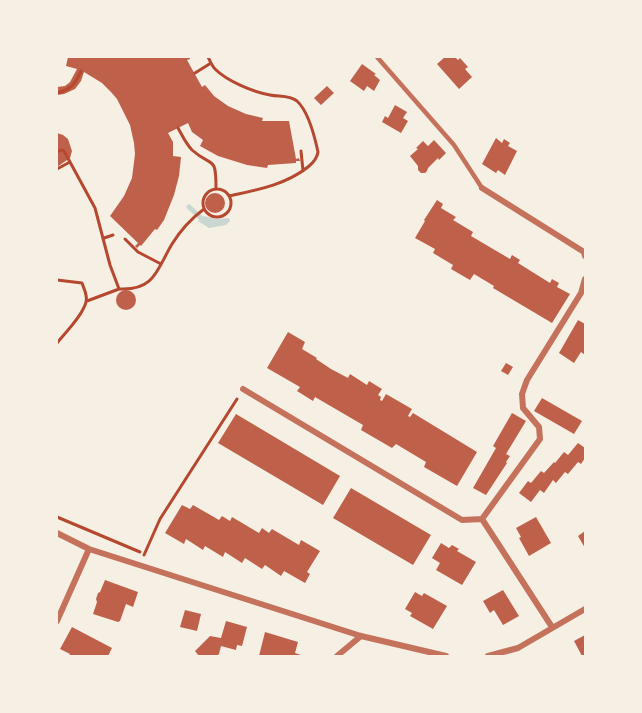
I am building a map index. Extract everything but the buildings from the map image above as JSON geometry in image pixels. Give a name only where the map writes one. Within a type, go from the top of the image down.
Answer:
[{"type":"street","points":[[482,188],[584,252],[585,256]]},
{"type":"street","points":[[482,519],[540,439],[539,427],[523,408],[522,394],[527,380],[583,294],[585,279]]},
{"type":"street","points":[[243,389],[462,520],[482,519]]},
{"type":"street","points":[[482,519],[552,627]]},
{"type":"street","points":[[57,533],[89,549],[361,636],[446,656]]},
{"type":"street","points":[[57,621],[89,549]]},
{"type":"street","points":[[488,656],[518,648],[585,609]]},
{"type":"street","points":[[337,656],[361,636]]},
{"type":"lane","points":[[376,57],[454,146],[482,188]]},
{"type":"path","points":[[208,57],[214,68],[241,86],[269,95],[295,99],[311,125],[318,152],[313,162],[295,177],[229,196]]},
{"type":"path","points":[[195,73],[211,63]]},
{"type":"path","points":[[57,93],[73,86],[81,71]]},
{"type":"path","points":[[178,128],[191,149],[213,164],[216,171],[216,189]]},
{"type":"path","points":[[59,152],[63,150],[95,208],[110,265],[119,289]]},
{"type":"path","points":[[301,151],[303,171]]},
{"type":"path","points":[[57,169],[70,162]]},
{"type":"path","points":[[87,301],[147,282],[156,275],[173,242],[203,210],[203,199],[209,191],[218,189],[229,196],[231,204],[224,215],[210,216],[203,210]]},
{"type":"path","points":[[104,238],[113,235]]},
{"type":"path","points":[[125,239],[138,252],[161,264]]},
{"type":"path","points":[[57,280],[82,283],[87,301],[57,343]]},
{"type":"path","points":[[139,565],[160,519],[243,389]]},
{"type":"path","points":[[57,516],[144,554]]},
{"type":"shaded area","points":[[204,216],[215,219],[229,218],[230,221],[226,225],[209,228],[198,221]]},
{"type":"waterway","points":[[189,207],[201,218]]}]
